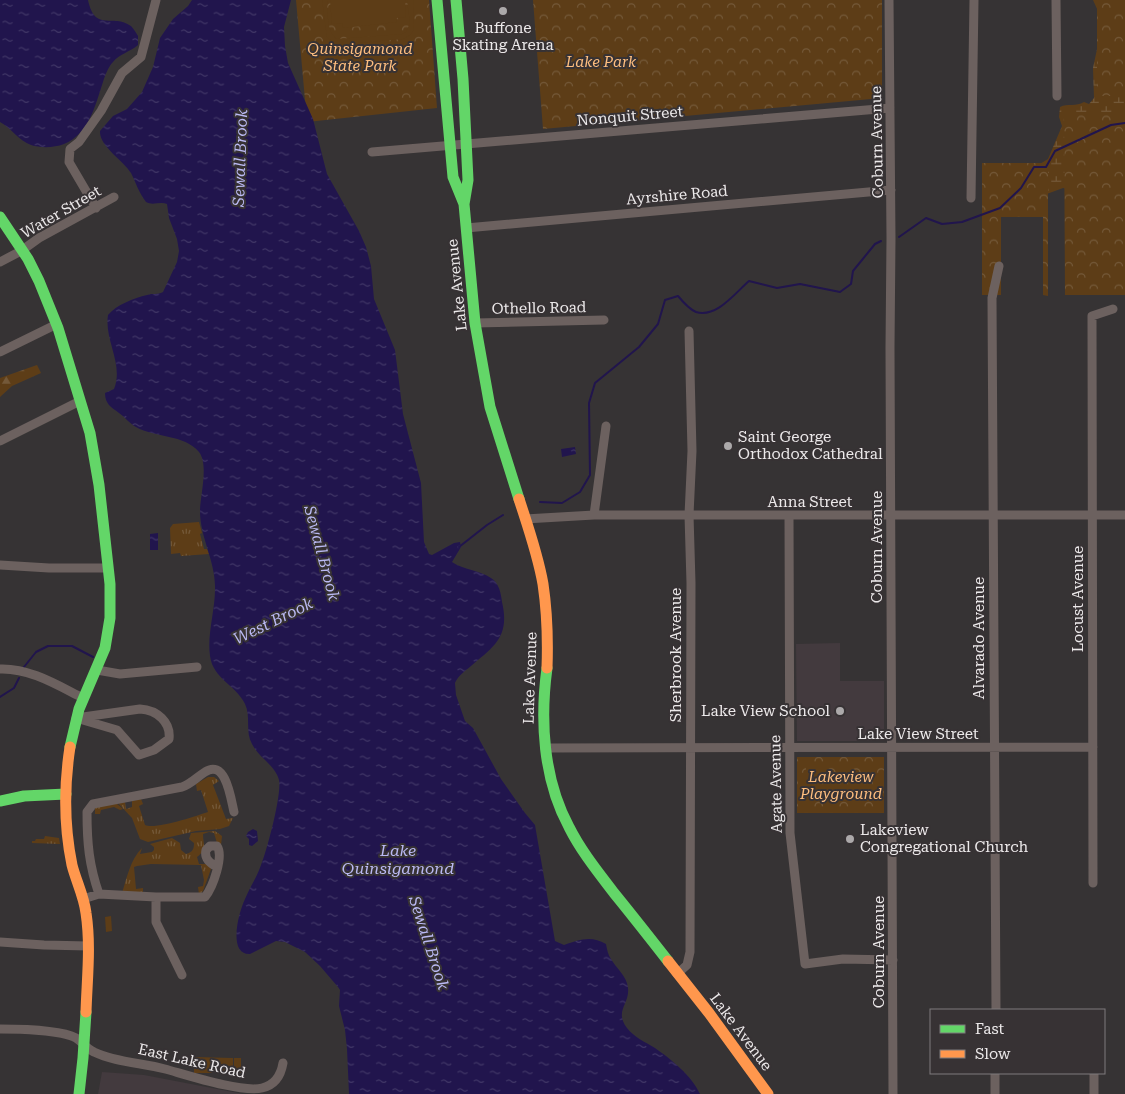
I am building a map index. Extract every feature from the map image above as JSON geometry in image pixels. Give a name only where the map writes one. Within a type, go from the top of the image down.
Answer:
[{"type":"main road","name":"Lake Avenue","points":[[436,0],[453,177],[464,204]]},
{"type":"main road","name":"Lake Avenue","points":[[456,0],[468,180],[464,204],[475,323],[482,372],[490,407],[538,560],[546,608],[547,666],[543,715],[545,748],[559,804],[568,826],[581,849],[768,1094]]},
{"type":"main road","points":[[0,217],[37,278],[57,324],[89,428],[94,454],[111,597],[106,646],[76,718],[70,749],[66,794],[70,855],[83,898],[87,921],[88,946],[84,1046],[79,1094]]},
{"type":"main road","points":[[0,800],[24,796],[66,794]]},
{"type":"street","points":[[96,208],[69,162],[70,149],[79,142],[101,111],[122,73],[140,57],[156,0]]},
{"type":"street","name":"Coburn Avenue","points":[[889,0],[893,1094]]},
{"type":"street","points":[[971,198],[974,0]]},
{"type":"street","points":[[1056,0],[1057,96]]},
{"type":"street","name":"Nonquit Street","points":[[372,152],[890,108]]},
{"type":"street","name":"Ayrshire Road","points":[[466,228],[891,190]]},
{"type":"street","name":"Water Street","points":[[0,262],[21,251],[39,238],[114,197]]},
{"type":"street","name":"Alvarado Avenue","points":[[996,1009],[992,298],[998,266]]},
{"type":"street","name":"Locust Avenue","points":[[1093,883],[1092,316],[1113,309]]},
{"type":"street","name":"Othello Road","points":[[475,323],[604,320]]},
{"type":"street","points":[[0,352],[57,324]]},
{"type":"street","name":"Sherbrook Avenue","points":[[677,974],[688,965],[690,952],[691,583],[689,515],[692,451],[689,331]]},
{"type":"street","points":[[0,441],[80,401]]},
{"type":"street","points":[[594,515],[606,426]]},
{"type":"street","name":"Anna Street","points":[[525,518],[594,515],[1125,515]]},
{"type":"street","name":"Agate Avenue","points":[[789,516],[790,833],[805,964],[843,959],[893,960]]},
{"type":"street","points":[[0,565],[49,568],[108,568]]},
{"type":"street","points":[[97,670],[126,674],[197,667]]},
{"type":"street","points":[[0,669],[19,670],[35,675],[83,698]]},
{"type":"street","points":[[144,709],[161,717],[170,729],[169,739],[154,750],[139,755],[117,730],[76,718],[144,709]]},
{"type":"street","name":"Lake View Street","points":[[690,748],[1092,747]]},
{"type":"street","points":[[545,748],[690,748]]},
{"type":"street","points":[[99,894],[91,870],[87,831],[86,812],[93,804],[182,787],[191,783],[207,770],[214,769],[226,779],[234,812]]},
{"type":"street","points":[[83,898],[99,894],[156,897],[205,896],[211,887],[217,867]]},
{"type":"street","points":[[156,897],[156,922],[182,974]]},
{"type":"street","points":[[0,942],[88,946]]},
{"type":"street","name":"East Lake Road","points":[[0,1029],[42,1031],[76,1038],[84,1046],[96,1053],[205,1080],[254,1089],[266,1087],[275,1082],[280,1074],[283,1063]]},
{"type":"street","points":[[995,1074],[995,1094]]},
{"type":"street","points":[[1094,1074],[1094,1094]]},
{"type":"shaded area","name":"Lake View School","points":[[840,643],[840,681],[884,681],[884,741],[797,741],[796,644]]},
{"type":"shaded area","points":[[102,1072],[144,1075],[243,1094],[98,1094]]},
{"type":"green space","name":"Quinsigamond State Park","points":[[296,0],[429,0],[437,108],[307,122]]},
{"type":"green space","points":[[322,0],[327,0],[329,26],[333,36],[337,39],[402,34],[406,32],[410,23],[407,0],[413,0],[414,30],[403,39],[336,45],[327,37]]},
{"type":"green space","points":[[330,0],[405,0],[406,17],[396,18],[397,22],[343,28],[342,23],[332,24]]},
{"type":"green space","name":"Lake Park","points":[[533,0],[882,0],[882,98],[543,129]]},
{"type":"green space","points":[[1093,0],[1125,0],[1125,143],[1077,191],[1063,188],[1044,195],[1030,170],[1048,159],[1062,126],[1059,117],[1060,107],[1084,102],[1089,104],[1094,98],[1093,68],[1100,35],[1098,11]]},
{"type":"green space","points":[[1097,0],[1125,0],[1125,96],[1097,96]]},
{"type":"green space","points":[[1064,113],[1125,113],[1125,295],[1065,295]]},
{"type":"green space","points":[[982,163],[1048,163],[1048,296],[1043,295],[1043,217],[1001,217],[1001,295],[982,295]]},
{"type":"green space","points":[[37,365],[41,373],[12,386],[0,397],[0,378]]},
{"type":"green space","points":[[199,522],[204,549],[207,549],[209,554],[181,556],[180,553],[171,554],[170,528],[173,524]]},
{"type":"green space","name":"Lakeview Playground","points":[[797,757],[884,757],[884,813],[797,813]]},
{"type":"green space","points":[[806,763],[823,763],[823,778],[806,778]]},
{"type":"green space","points":[[208,777],[214,777],[219,781],[213,785],[226,819],[233,818],[229,826],[148,842],[140,839],[132,818],[118,803],[125,802],[126,809],[132,807],[132,801],[141,799],[143,804],[139,806],[145,825],[157,826],[185,819],[208,812],[201,790],[197,791],[196,784]]},
{"type":"green space","points":[[116,803],[123,809],[120,810],[114,807],[101,810],[100,814],[95,814],[95,808],[98,806]]},
{"type":"green space","points":[[215,831],[222,836],[221,845],[217,843],[214,833],[203,834],[204,849],[197,857],[199,864],[208,864],[211,869],[203,891],[200,894],[198,887],[203,886],[204,880],[201,865],[151,864],[134,867],[136,889],[143,888],[143,895],[122,893],[127,875],[142,848],[140,854],[152,852],[154,847],[150,844],[172,838],[180,843],[181,850],[186,854],[192,851],[194,847],[194,843],[189,839],[191,833]]},
{"type":"green space","points":[[45,836],[59,838],[60,844],[32,843],[36,839],[44,839]]},
{"type":"green space","points":[[111,916],[112,931],[106,932],[105,917]]},
{"type":"green space","points":[[194,1057],[233,1058],[233,1073],[194,1073]]},
{"type":"green space","points":[[234,1058],[241,1058],[241,1073],[234,1073]]},
{"type":"water","points":[[0,0],[88,0],[95,16],[100,19],[118,21],[131,26],[138,36],[138,45],[115,59],[110,66],[94,110],[85,126],[73,139],[64,144],[47,147],[31,145],[23,141],[0,122]]},
{"type":"water","name":"Lake Quinsigamond","points":[[192,0],[291,0],[284,27],[288,63],[313,119],[327,174],[366,247],[371,266],[374,299],[395,350],[403,414],[421,483],[424,542],[429,554],[432,555],[454,543],[460,542],[461,547],[452,562],[491,578],[498,585],[500,592],[504,614],[502,632],[493,646],[462,674],[455,683],[456,695],[465,721],[473,728],[501,779],[535,825],[555,941],[564,945],[590,939],[606,944],[610,957],[624,976],[628,988],[627,999],[622,1012],[623,1022],[636,1037],[655,1048],[686,1074],[700,1094],[349,1094],[347,1049],[345,1030],[339,1006],[340,990],[338,987],[305,952],[285,942],[276,941],[250,954],[243,952],[239,948],[237,931],[240,913],[267,847],[276,809],[279,780],[274,770],[252,744],[245,704],[241,697],[215,671],[210,656],[209,648],[215,597],[215,579],[202,531],[200,505],[204,472],[202,458],[193,446],[185,442],[134,426],[109,405],[105,393],[114,389],[117,370],[109,334],[108,315],[120,305],[131,300],[163,292],[177,262],[179,251],[177,239],[169,218],[167,204],[151,204],[146,202],[139,192],[128,168],[103,142],[100,131],[113,116],[127,109],[142,92],[153,67],[160,38],[173,19]]},
{"type":"water","points":[[575,447],[576,454],[562,457],[561,449]]},
{"type":"water","points":[[158,533],[158,550],[150,550],[150,534]]},
{"type":"water","points":[[253,829],[257,831],[258,841],[252,846],[249,845],[249,839],[246,836]]},
{"type":"waterway","points":[[899,237],[926,218],[942,224],[962,222],[1000,208],[1021,188],[1034,167],[1046,167],[1055,151],[1111,125],[1125,123]]},
{"type":"waterway","points":[[540,502],[562,503],[580,492],[590,475],[589,403],[595,383],[639,347],[658,324],[665,300],[678,296],[696,312],[704,313],[718,308],[749,281],[777,288],[800,284],[840,292],[851,284],[853,271],[875,244],[881,241]]},
{"type":"waterway","points":[[459,547],[503,515]]},
{"type":"waterway","name":"West Brook","points":[[24,667],[36,652],[48,646],[72,646],[93,657]]},
{"type":"waterway","name":"West Brook","points":[[0,697],[14,688],[19,678]]},
{"type":"traffic: fast","points":[[437,0],[453,177],[464,204]]},
{"type":"traffic: fast","points":[[456,0],[463,79],[468,180],[464,204],[475,323],[490,407],[519,499]]},
{"type":"traffic: fast","points":[[0,217],[28,259],[58,328],[90,433],[99,485],[110,584],[110,618],[105,648],[79,709],[70,747]]},
{"type":"traffic: fast","points":[[547,668],[544,729],[549,769],[560,809],[590,861],[668,961]]},
{"type":"traffic: fast","points":[[0,801],[24,796],[66,794]]},
{"type":"traffic: fast","points":[[79,1094],[86,1012]]},
{"type":"traffic: slow","points":[[519,499],[536,552],[543,584],[547,626],[547,668]]},
{"type":"traffic: slow","points":[[70,747],[66,791],[66,821],[72,865],[86,913],[88,950],[86,1012]]},
{"type":"traffic: slow","points":[[668,961],[709,1013],[768,1094]]},
{"type":"place","name":"Buffone Skating Arena","points":[[503,11]]},
{"type":"place","name":"Saint George Orthodox Cathedral","points":[[728,446]]},
{"type":"place","name":"Lake View School","points":[[840,711]]},
{"type":"place","name":"Lakeview Congregational Church","points":[[850,839]]},
{"type":"water label","name":"Sewall Brook","points":[[240,158]]},
{"type":"water label","name":"Sewall Brook","points":[[322,553]]},
{"type":"water label","name":"Sewall Brook","points":[[429,943]]}]
